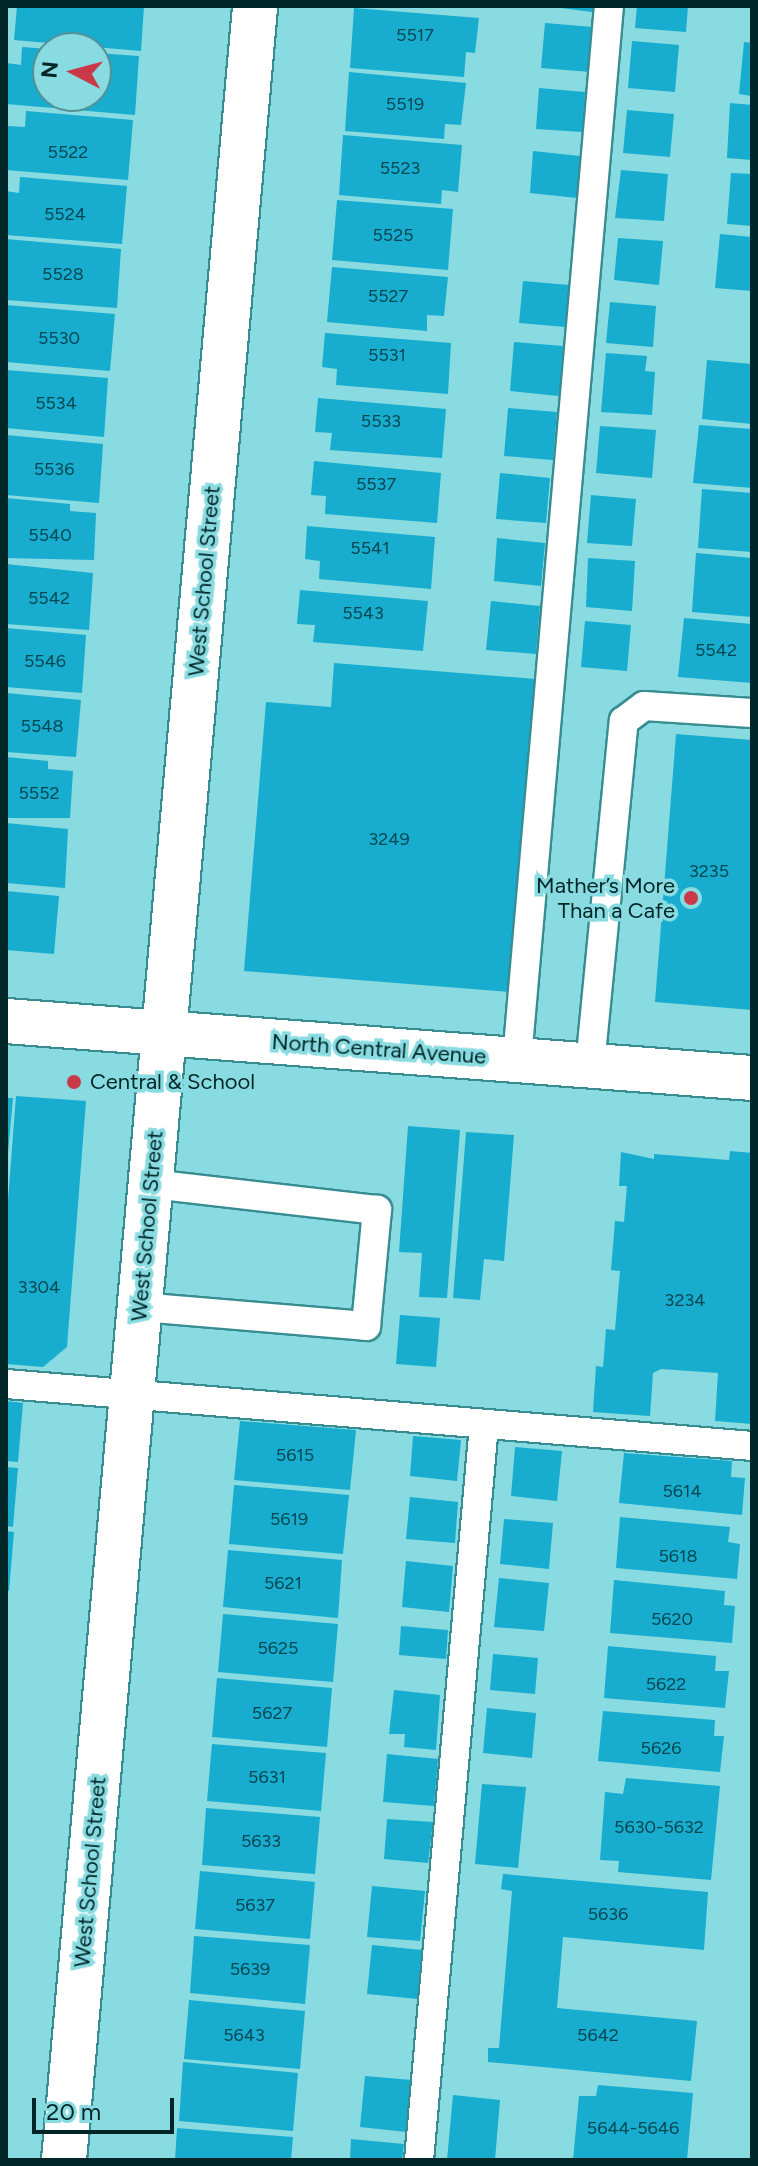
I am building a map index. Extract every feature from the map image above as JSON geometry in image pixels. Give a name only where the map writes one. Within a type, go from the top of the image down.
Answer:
[{"type":"street","name":"West School Street","points":[[64,2160],[255,6]]},
{"type":"street","name":"North Central Avenue","points":[[6,1021],[752,1078]]},
{"type":"lane","points":[[517,1059],[609,6]]},
{"type":"lane","points":[[590,1065],[624,721],[644,706],[752,713]]},
{"type":"lane","points":[[141,1307],[366,1326],[376,1225],[377,1210],[151,1184]]},
{"type":"lane","points":[[6,1384],[752,1446]]},
{"type":"lane","points":[[419,2160],[484,1424]]},
{"type":"building","points":[[17,6],[144,6],[141,51],[112,48],[112,32],[32,32],[32,42],[14,40]]},
{"type":"building","points":[[546,6],[593,6],[592,12]]},
{"type":"building","points":[[637,6],[688,6],[686,32],[635,28]]},
{"type":"building","points":[[354,8],[479,18],[475,53],[466,52],[464,77],[350,68]]},
{"type":"building","points":[[545,23],[593,27],[590,72],[541,68]]},
{"type":"building","points":[[632,41],[679,45],[675,92],[628,88]]},
{"type":"building","points":[[744,42],[752,43],[752,96],[739,94]]},
{"type":"building","points":[[22,47],[32,48],[32,106],[6,104],[6,63],[21,65]]},
{"type":"building","points":[[112,54],[139,56],[135,115],[100,112],[112,112]]},
{"type":"building","points":[[349,72],[466,83],[461,125],[445,124],[444,139],[345,131]]},
{"type":"building","points":[[539,88],[585,92],[582,132],[536,129]]},
{"type":"building","points":[[730,103],[752,105],[752,160],[727,158]]},
{"type":"building","points":[[627,110],[674,114],[670,157],[623,153]]},
{"type":"building","points":[[26,111],[133,120],[128,180],[6,170],[7,126],[25,127]]},
{"type":"building","points":[[343,135],[462,145],[458,192],[442,190],[441,204],[339,195]]},
{"type":"building","points":[[533,151],[580,156],[577,198],[530,193]]},
{"type":"building","points":[[621,170],[668,174],[664,221],[615,218]]},
{"type":"building","points":[[731,173],[752,174],[752,226],[727,224]]},
{"type":"building","points":[[20,177],[127,186],[122,244],[6,235],[6,191],[19,193]]},
{"type":"building","points":[[337,200],[453,209],[448,270],[332,260]]},
{"type":"building","points":[[720,234],[752,237],[752,291],[715,288]]},
{"type":"building","points":[[618,238],[663,241],[659,285],[614,280]]},
{"type":"building","points":[[6,239],[121,249],[117,308],[6,300]]},
{"type":"building","points":[[332,267],[448,277],[444,316],[427,315],[427,331],[327,322]]},
{"type":"building","points":[[523,281],[569,285],[566,327],[519,323]]},
{"type":"building","points":[[610,302],[656,306],[653,347],[606,343]]},
{"type":"building","points":[[6,305],[115,314],[110,371],[6,362]]},
{"type":"building","points":[[325,333],[451,343],[448,394],[336,385],[337,369],[322,367]]},
{"type":"building","points":[[514,342],[563,346],[559,396],[510,391]]},
{"type":"building","points":[[606,353],[647,356],[645,371],[655,372],[652,415],[601,412]]},
{"type":"building","points":[[707,360],[752,364],[752,424],[702,419]]},
{"type":"building","points":[[6,370],[108,378],[104,437],[6,428]]},
{"type":"building","points":[[318,398],[446,409],[442,458],[330,450],[332,433],[315,432]]},
{"type":"building","points":[[508,408],[557,412],[553,460],[504,456]]},
{"type":"building","points":[[699,425],[752,429],[752,488],[693,483]]},
{"type":"building","points":[[600,426],[656,430],[652,478],[596,473]]},
{"type":"building","points":[[6,435],[103,444],[99,503],[6,495]]},
{"type":"building","points":[[314,461],[441,473],[437,523],[325,514],[326,496],[311,495]]},
{"type":"building","points":[[500,473],[550,478],[546,523],[496,519]]},
{"type":"building","points":[[702,489],[752,493],[752,552],[698,548]]},
{"type":"building","points":[[591,495],[636,499],[632,546],[587,543]]},
{"type":"building","points":[[6,498],[70,504],[70,511],[96,513],[94,560],[6,558]]},
{"type":"building","points":[[307,526],[435,537],[431,589],[319,579],[320,561],[305,559]]},
{"type":"building","points":[[497,538],[545,543],[541,586],[494,581]]},
{"type":"building","points":[[696,553],[752,558],[752,617],[692,612]]},
{"type":"building","points":[[588,558],[635,561],[632,611],[586,607]]},
{"type":"building","points":[[6,564],[93,573],[89,630],[6,624]]},
{"type":"building","points":[[300,590],[428,601],[423,651],[313,642],[315,625],[297,624]]},
{"type":"building","points":[[491,601],[540,606],[536,654],[486,650]]},
{"type":"building","points":[[684,618],[752,624],[752,683],[678,677]]},
{"type":"building","points":[[585,621],[631,625],[627,671],[581,667]]},
{"type":"building","points":[[6,628],[86,635],[82,693],[6,687]]},
{"type":"building","points":[[334,663],[536,679],[510,992],[244,971],[266,702],[331,707]]},
{"type":"building","points":[[6,693],[81,700],[76,757],[6,752]]},
{"type":"building","points":[[676,734],[752,740],[752,1010],[655,1002]]},
{"type":"building","points":[[6,757],[48,761],[48,769],[73,771],[70,818],[6,818]]},
{"type":"building","points":[[6,823],[68,829],[65,888],[6,883]]},
{"type":"building","points":[[6,891],[59,896],[54,954],[6,950]]},
{"type":"building","points":[[16,1096],[86,1101],[67,1347],[43,1367],[6,1364],[6,1227]]},
{"type":"building","points":[[6,1098],[13,1098],[8,1153],[6,1153]]},
{"type":"building","points":[[408,1126],[460,1130],[447,1298],[419,1297],[422,1253],[399,1252]]},
{"type":"building","points":[[466,1132],[514,1135],[504,1261],[484,1259],[480,1300],[453,1298]]},
{"type":"building","points":[[730,1151],[752,1153],[752,1424],[715,1421],[718,1373],[661,1369],[653,1373],[650,1416],[593,1412],[596,1366],[603,1367],[606,1329],[615,1330],[620,1271],[611,1270],[615,1221],[624,1222],[627,1186],[619,1186],[621,1152],[654,1159],[654,1154],[729,1160]]},
{"type":"building","points":[[400,1315],[440,1318],[436,1367],[396,1364]]},
{"type":"building","points":[[6,1401],[23,1403],[18,1462],[6,1461]]},
{"type":"building","points":[[240,1421],[356,1430],[350,1490],[234,1480]]},
{"type":"building","points":[[413,1436],[461,1440],[457,1481],[410,1476]]},
{"type":"building","points":[[515,1447],[562,1451],[557,1501],[511,1496]]},
{"type":"building","points":[[624,1453],[732,1461],[731,1477],[745,1478],[742,1515],[619,1503]]},
{"type":"building","points":[[6,1467],[18,1468],[13,1527],[6,1526]]},
{"type":"building","points":[[234,1485],[349,1495],[343,1554],[229,1544]]},
{"type":"building","points":[[410,1497],[458,1502],[455,1543],[406,1539]]},
{"type":"building","points":[[620,1517],[730,1527],[728,1542],[740,1544],[737,1579],[616,1568]]},
{"type":"building","points":[[504,1519],[553,1523],[549,1569],[500,1564]]},
{"type":"building","points":[[6,1531],[14,1532],[9,1591],[6,1591]]},
{"type":"building","points":[[228,1550],[342,1560],[338,1618],[223,1607]]},
{"type":"building","points":[[406,1561],[453,1566],[449,1612],[402,1607]]},
{"type":"building","points":[[499,1578],[549,1583],[544,1631],[494,1627]]},
{"type":"building","points":[[614,1580],[725,1591],[724,1605],[735,1606],[732,1643],[610,1633]]},
{"type":"building","points":[[223,1614],[338,1624],[333,1682],[218,1672]]},
{"type":"building","points":[[401,1626],[448,1630],[446,1659],[399,1655]]},
{"type":"building","points":[[608,1646],[716,1656],[715,1671],[729,1671],[725,1708],[604,1698]]},
{"type":"building","points":[[493,1654],[538,1658],[535,1694],[490,1690]]},
{"type":"building","points":[[217,1678],[332,1688],[327,1747],[212,1737]]},
{"type":"building","points":[[394,1690],[440,1695],[436,1750],[404,1747],[405,1734],[389,1734]]},
{"type":"building","points":[[487,1708],[536,1713],[532,1758],[483,1753]]},
{"type":"building","points":[[603,1711],[715,1720],[714,1736],[724,1736],[720,1772],[598,1761]]},
{"type":"building","points":[[212,1744],[326,1753],[321,1811],[207,1801]]},
{"type":"building","points":[[387,1754],[438,1759],[434,1806],[383,1802]]},
{"type":"building","points":[[626,1778],[720,1786],[711,1880],[618,1872],[619,1861],[600,1860],[605,1792],[623,1794]]},
{"type":"building","points":[[482,1784],[526,1787],[518,1868],[475,1864]]},
{"type":"building","points":[[206,1808],[320,1817],[315,1874],[202,1865]]},
{"type":"building","points":[[387,1819],[433,1822],[428,1863],[384,1859]]},
{"type":"building","points":[[200,1871],[315,1882],[310,1939],[195,1929]]},
{"type":"building","points":[[503,1874],[708,1892],[704,1950],[563,1937],[557,2008],[697,2021],[691,2081],[488,2062],[488,2048],[499,2048],[512,1891],[501,1889]]},
{"type":"building","points":[[372,1886],[425,1891],[420,1941],[367,1937]]},
{"type":"building","points":[[194,1936],[310,1945],[305,2004],[190,1993]]},
{"type":"building","points":[[372,1945],[422,1950],[418,1999],[367,1994]]},
{"type":"building","points":[[189,2000],[305,2011],[300,2069],[184,2059]]},
{"type":"building","points":[[183,2062],[298,2073],[293,2131],[179,2121]]},
{"type":"building","points":[[365,2076],[412,2080],[407,2132],[360,2127]]},
{"type":"building","points":[[598,2085],[693,2093],[687,2160],[573,2160],[579,2096],[596,2096]]},
{"type":"building","points":[[453,2095],[500,2100],[495,2160],[447,2160]]},
{"type":"building","points":[[177,2128],[293,2137],[291,2160],[175,2160]]},
{"type":"building","points":[[351,2139],[404,2144],[402,2160],[350,2160]]},
{"type":"place","name":"Mather’s More Than a Cafe","points":[[691,898]]},
{"type":"place","name":"Central & School","points":[[74,1082]]}]
